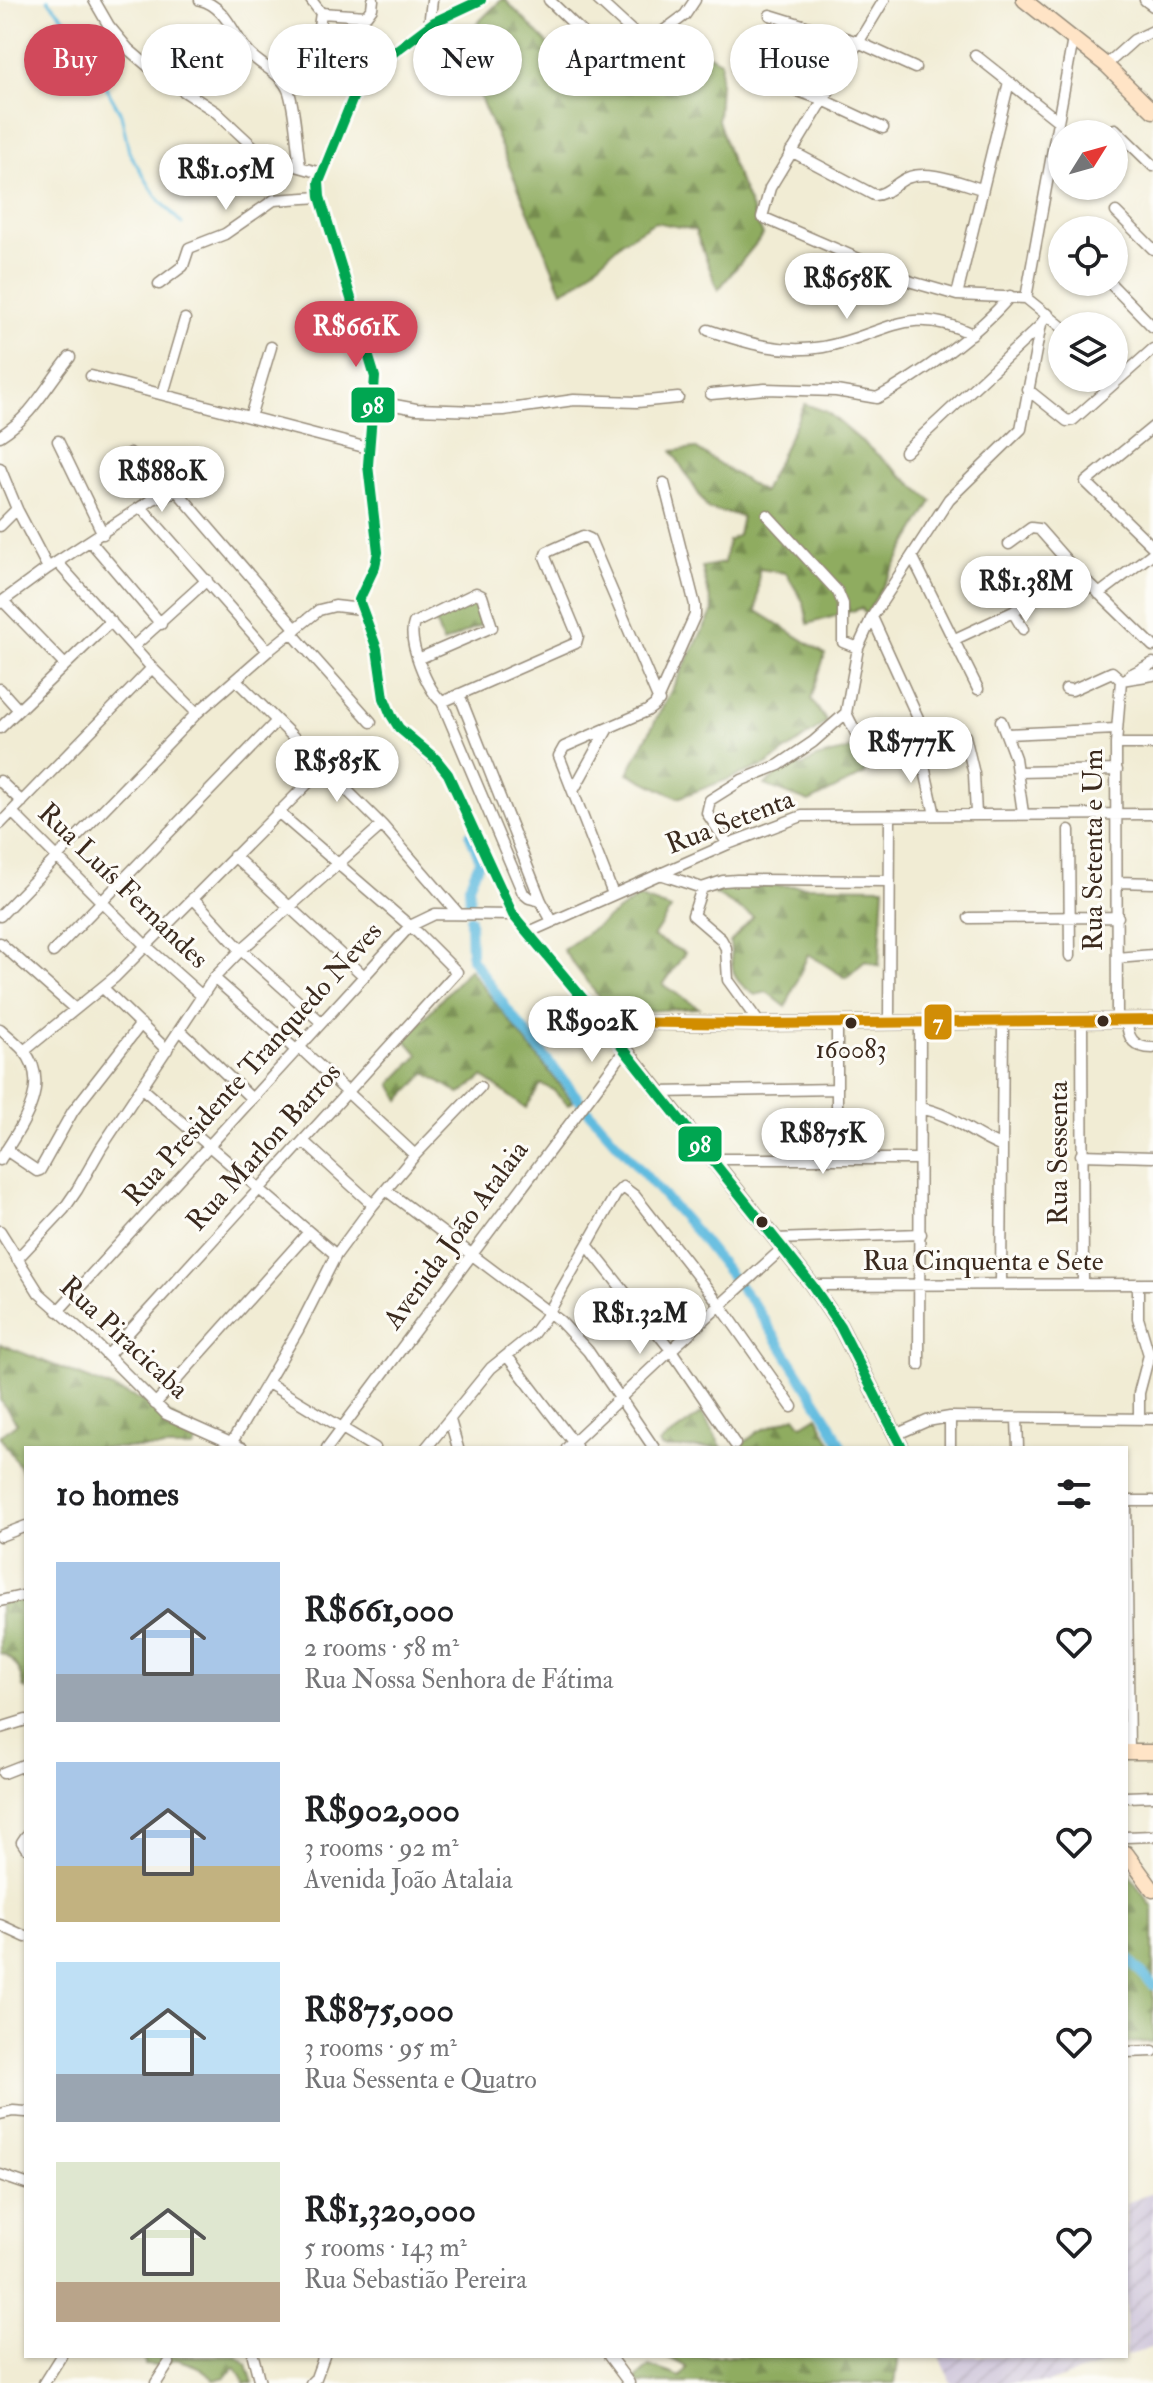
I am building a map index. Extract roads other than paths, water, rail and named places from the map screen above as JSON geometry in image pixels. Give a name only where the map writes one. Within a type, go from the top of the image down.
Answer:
[{"type":"main road","points":[[1029,2],[1106,65],[1153,111]]},
{"type":"main road","points":[[603,1022],[760,1024],[1153,1020]]},
{"type":"main road","points":[[603,1022],[812,1285],[846,1337],[898,1441]]},
{"type":"main road","points":[[1128,1752],[1153,1752]]},
{"type":"main road","points":[[1128,1856],[1151,1885]]},
{"type":"street","points":[[94,0],[109,26],[128,49],[156,73],[216,112],[259,152],[271,159],[321,173]]},
{"type":"street","points":[[200,0],[216,8],[248,52],[284,81],[289,93],[300,166]]},
{"type":"street","points":[[311,0],[321,13],[319,24]]},
{"type":"street","points":[[429,24],[432,0]]},
{"type":"street","points":[[432,24],[481,0]]},
{"type":"street","points":[[549,0],[574,24]]},
{"type":"street","points":[[598,0],[624,24]]},
{"type":"street","points":[[673,24],[685,15],[695,0]]},
{"type":"street","points":[[884,0],[858,42],[915,68]]},
{"type":"street","points":[[1145,0],[1153,6]]},
{"type":"street","points":[[321,13],[363,17],[369,14],[372,4]]},
{"type":"street","points":[[770,15],[799,24]]},
{"type":"street","points":[[1106,65],[1134,40],[1153,31]]},
{"type":"street","points":[[975,55],[1057,120],[1073,39]]},
{"type":"street","points":[[957,295],[1009,82]]},
{"type":"street","points":[[354,96],[321,173],[320,197],[375,377],[368,448],[378,552],[359,600],[377,649],[384,698],[399,728],[436,759],[448,774],[513,915],[603,1022]]},
{"type":"street","points":[[812,96],[883,128]]},
{"type":"street","points":[[823,96],[770,188],[762,217],[912,282],[957,295],[1026,298],[1048,314],[905,452]]},
{"type":"street","points":[[1128,142],[1153,166]]},
{"type":"street","points":[[791,151],[874,195],[883,194],[911,176],[924,175],[982,189]]},
{"type":"street","points":[[1026,298],[1048,172]]},
{"type":"street","points":[[159,284],[183,266],[189,248],[225,234],[270,202],[320,197]]},
{"type":"street","points":[[1116,212],[1153,249]]},
{"type":"street","points":[[711,394],[753,388],[845,392],[877,398],[972,334],[1010,296]]},
{"type":"street","points":[[1123,296],[1153,327]]},
{"type":"street","points":[[163,394],[185,319]]},
{"type":"street","points":[[708,330],[751,345],[799,349],[825,346],[918,320],[949,323],[972,334]]},
{"type":"street","points":[[862,745],[846,713],[858,648],[872,617],[949,499],[1021,429],[1041,324]]},
{"type":"street","points":[[250,417],[271,347]]},
{"type":"street","points":[[1128,367],[1153,349]]},
{"type":"street","points":[[0,436],[33,411],[43,391],[70,357]]},
{"type":"street","points":[[91,376],[368,448]]},
{"type":"street","points":[[1027,389],[1067,421],[1100,392]]},
{"type":"street","points":[[373,401],[416,409],[478,411],[574,400],[637,402],[678,398]]},
{"type":"street","points":[[1099,594],[1153,550],[1087,485],[1089,478],[1153,427]]},
{"type":"street","points":[[58,441],[103,534]]},
{"type":"street","points":[[130,453],[137,459],[153,499]]},
{"type":"street","points":[[0,468],[17,509],[53,566],[111,621],[197,713]]},
{"type":"street","points":[[613,894],[559,751],[647,711],[659,701],[695,615],[664,483]]},
{"type":"street","points":[[65,665],[1,602],[153,499],[177,491],[371,722]]},
{"type":"street","points":[[141,507],[268,651]]},
{"type":"street","points":[[0,526],[17,509]]},
{"type":"street","points":[[767,515],[838,592],[843,604],[843,642],[858,648]]},
{"type":"street","points":[[1009,544],[1031,528],[1039,529],[1076,571],[1153,646]]},
{"type":"street","points":[[442,702],[576,643],[578,636],[545,557],[547,552],[583,536],[590,539],[659,701]]},
{"type":"street","points":[[91,542],[161,624]]},
{"type":"street","points":[[912,556],[978,689]]},
{"type":"street","points":[[955,639],[1013,612],[1076,571]]},
{"type":"street","points":[[133,647],[207,580]]},
{"type":"street","points":[[418,659],[492,627],[482,596],[476,593],[414,623],[411,630],[418,659],[429,688],[442,702],[523,893],[541,901]]},
{"type":"street","points":[[0,916],[197,713],[268,651],[325,607],[361,609]]},
{"type":"street","points":[[1013,612],[1023,629]]},
{"type":"street","points":[[872,617],[922,727]]},
{"type":"street","points":[[0,728],[111,621]]},
{"type":"street","points":[[1124,678],[1153,663]]},
{"type":"street","points":[[0,824],[152,668]]},
{"type":"street","points":[[1066,689],[1072,690],[1108,673],[1124,678],[1153,675]]},
{"type":"street","name":"Rua Setenta e Um","points":[[1122,1020],[1117,958],[1116,729],[1124,678]]},
{"type":"street","points":[[236,680],[382,825],[457,912]]},
{"type":"street","points":[[0,689],[18,709]]},
{"type":"street","points":[[459,694],[541,901],[552,921]]},
{"type":"street","points":[[728,844],[707,813],[710,800],[742,780],[779,765],[813,742],[846,713]]},
{"type":"street","points":[[53,952],[277,721]]},
{"type":"street","points":[[1001,721],[1018,772],[1023,813]]},
{"type":"street","points":[[573,791],[608,728]]},
{"type":"street","points":[[1007,734],[1116,729]]},
{"type":"street","points":[[965,736],[972,766],[976,814]]},
{"type":"street","points":[[1116,744],[1153,744]]},
{"type":"street","points":[[920,748],[935,815]]},
{"type":"street","points":[[24,1051],[103,988],[325,766]]},
{"type":"street","points":[[1018,772],[1117,770]]},
{"type":"street","name":"Rua Luís Fernandes","points":[[0,781],[22,802]]},
{"type":"street","name":"Rua Luís Fernandes","points":[[12,812],[145,945],[201,995]]},
{"type":"street","points":[[278,812],[410,926]]},
{"type":"street","name":"Rua Setenta","points":[[529,932],[728,844],[802,816],[1153,814]]},
{"type":"street","points":[[889,1021],[890,816]]},
{"type":"street","points":[[17,1259],[64,1209],[214,978],[288,907],[382,825]]},
{"type":"street","points":[[1069,830],[1070,956]]},
{"type":"street","points":[[234,856],[364,976]]},
{"type":"street","points":[[660,874],[702,888],[737,880],[889,881]]},
{"type":"street","points":[[1118,882],[1153,883]]},
{"type":"street","points":[[702,888],[693,915],[721,939],[726,948],[728,980],[760,1024]]},
{"type":"street","points":[[193,898],[241,950],[321,1022]]},
{"type":"street","name":"Rua Presidente Tranquedo Neves","points":[[58,1311],[410,926],[435,914],[513,915]]},
{"type":"street","points":[[969,918],[1118,917]]},
{"type":"street","name":"Rua Marlon Barros","points":[[108,1355],[457,972],[410,926]]},
{"type":"street","points":[[0,943],[75,1009]]},
{"type":"street","points":[[1117,958],[1153,955]]},
{"type":"street","points":[[214,978],[298,1048],[415,1155]]},
{"type":"street","points":[[103,988],[167,1050]]},
{"type":"street","points":[[1122,1020],[1131,1040],[1142,1048],[1153,1048]]},
{"type":"street","points":[[919,1365],[920,1021]]},
{"type":"street","points":[[1001,1284],[1003,1021]]},
{"type":"street","name":"Rua Sessenta","points":[[1082,1021],[1083,1284]]},
{"type":"street","points":[[837,1022],[837,1159]]},
{"type":"street","points":[[0,1029],[24,1051],[36,1077],[36,1095],[3,1155],[37,1171],[73,1111],[141,1024]]},
{"type":"street","points":[[180,1030],[252,1099]]},
{"type":"street","name":"Avenida João Atalaia","points":[[329,1446],[625,1050]]},
{"type":"street","points":[[237,1445],[336,1255],[415,1155],[480,1087]]},
{"type":"street","points":[[143,1089],[336,1255]]},
{"type":"street","points":[[658,1092],[837,1089]]},
{"type":"street","points":[[920,1108],[940,1111],[956,1119],[981,1139],[1000,1146]]},
{"type":"street","points":[[303,1141],[373,1205]]},
{"type":"street","points":[[1081,1155],[1153,1157]]},
{"type":"street","points":[[711,1159],[919,1159]]},
{"type":"street","points":[[428,1446],[491,1368],[525,1343],[549,1312],[616,1194],[623,1187],[635,1196],[721,1306],[792,1407]]},
{"type":"street","points":[[386,1190],[549,1312],[575,1335],[653,1446]]},
{"type":"street","name":"Rua Piracicaba","points":[[0,1231],[39,1293],[108,1355],[155,1404],[174,1419],[237,1445]]},
{"type":"street","points":[[155,1404],[308,1233]]},
{"type":"street","points":[[507,1356],[572,1446],[671,1350],[741,1288],[779,1244],[921,1234]]},
{"type":"street","points":[[588,1246],[671,1350],[735,1444]]},
{"type":"street","name":"Rua Cinquenta e Sete","points":[[812,1285],[1153,1284]]},
{"type":"street","points":[[1138,1285],[1138,1318],[1149,1355],[1139,1393],[1139,1419]]},
{"type":"street","points":[[268,1383],[372,1446]]},
{"type":"street","points":[[898,1441],[927,1421],[950,1417],[1153,1419]]},
{"type":"street","points":[[950,1417],[950,1446]]},
{"type":"street","points":[[1017,1418],[1018,1446]]},
{"type":"street","points":[[450,1420],[457,1446]]},
{"type":"street","points":[[1128,1501],[1153,1501]]},
{"type":"street","points":[[0,1536],[24,1527]]},
{"type":"street","points":[[0,1601],[24,1595]]},
{"type":"street","points":[[0,1728],[24,1721]]},
{"type":"street","points":[[3,1773],[24,1765]]},
{"type":"street","points":[[1128,1797],[1153,1796]]},
{"type":"street","points":[[1128,1837],[1153,1836]]},
{"type":"street","points":[[0,1925],[24,1936]]},
{"type":"street","points":[[1128,2052],[1153,2051]]},
{"type":"street","points":[[0,2114],[24,2112]]},
{"type":"street","points":[[0,2175],[24,2183]]},
{"type":"street","points":[[44,2383],[60,2358]]},
{"type":"street","points":[[254,2358],[260,2383]]},
{"type":"street","points":[[311,2383],[323,2358]]},
{"type":"street","points":[[610,2358],[629,2383]]},
{"type":"street","points":[[156,2383],[169,2363]]},
{"type":"waterway","points":[[48,0],[72,27],[121,114],[129,152],[156,196],[182,224]]},
{"type":"waterway","points":[[470,835],[480,860],[469,886],[470,907]]},
{"type":"waterway","points":[[470,919],[471,958],[507,1009],[589,1112],[696,1232],[756,1307],[830,1423],[841,1446]]},
{"type":"waterway","points":[[1128,1959],[1153,1985]]},
{"type":"place","name":"160083","points":[[851,1023]]}]
